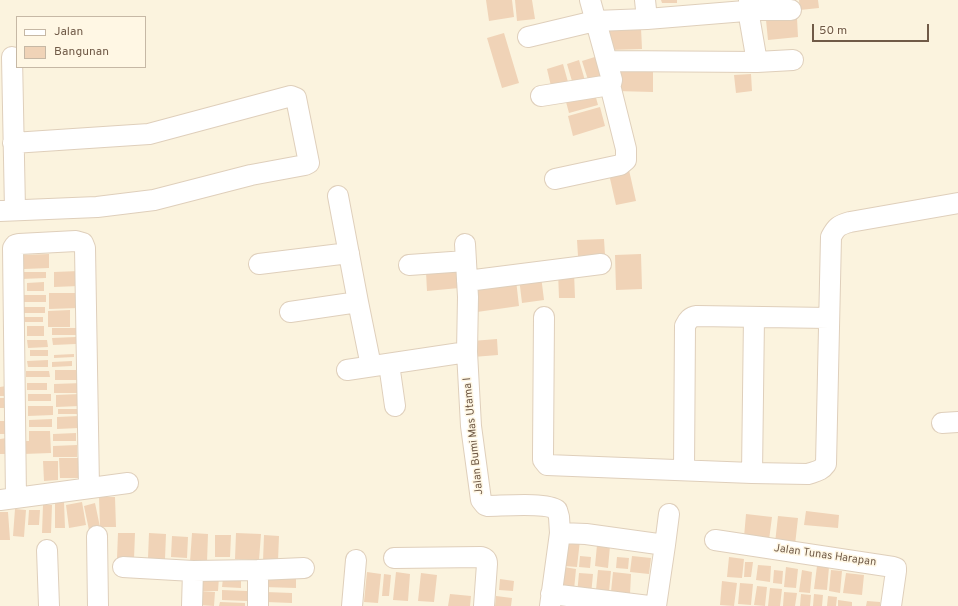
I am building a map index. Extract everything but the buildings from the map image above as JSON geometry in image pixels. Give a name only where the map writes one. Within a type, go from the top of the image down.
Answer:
[{"type":"street","points":[[555,178],[620,165],[626,160],[626,149],[610,85],[612,80],[590,0]]},
{"type":"street","points":[[528,36],[646,10],[748,5],[791,10]]},
{"type":"street","points":[[748,5],[757,62]]},
{"type":"street","points":[[12,57],[13,143],[8,211],[98,207],[154,200],[309,163],[296,98],[291,96],[149,134],[13,143]]},
{"type":"street","points":[[606,61],[757,62],[793,60]]},
{"type":"street","points":[[541,96],[610,85]]},
{"type":"street","points":[[338,196],[358,302],[395,406]]},
{"type":"street","points":[[544,317],[543,454],[544,463],[547,465],[808,474],[822,469],[826,464],[831,237],[835,229],[850,222],[958,203]]},
{"type":"street","points":[[89,488],[85,248],[83,243],[76,240],[17,244],[13,248],[8,499],[89,488],[128,482]]},
{"type":"street","name":"Jalan Bumi Mas Utama I","points":[[408,265],[466,252],[468,297],[467,352],[471,426],[481,500],[485,506],[536,506],[554,508],[557,510],[560,533],[551,600]]},
{"type":"street","points":[[259,264],[349,253]]},
{"type":"street","points":[[467,281],[601,264]]},
{"type":"street","points":[[290,312],[358,302]]},
{"type":"street","points":[[684,470],[685,326],[688,320],[697,316],[829,318]]},
{"type":"street","points":[[752,473],[754,317]]},
{"type":"street","points":[[347,370],[467,352]]},
{"type":"street","points":[[656,606],[669,514]]},
{"type":"street","points":[[560,533],[586,534],[665,545]]},
{"type":"street","points":[[97,536],[98,606]]},
{"type":"street","name":"Jalan Tunas Harapan","points":[[716,540],[896,568],[891,606]]},
{"type":"street","points":[[47,550],[49,606]]},
{"type":"street","points":[[394,558],[484,558],[487,561],[487,564],[484,606]]},
{"type":"street","points":[[352,606],[356,560]]},
{"type":"street","points":[[123,567],[193,570],[304,568]]},
{"type":"street","points":[[192,606],[193,570]]},
{"type":"street","points":[[258,570],[258,606]]},
{"type":"street","points":[[551,600],[649,606]]}]
